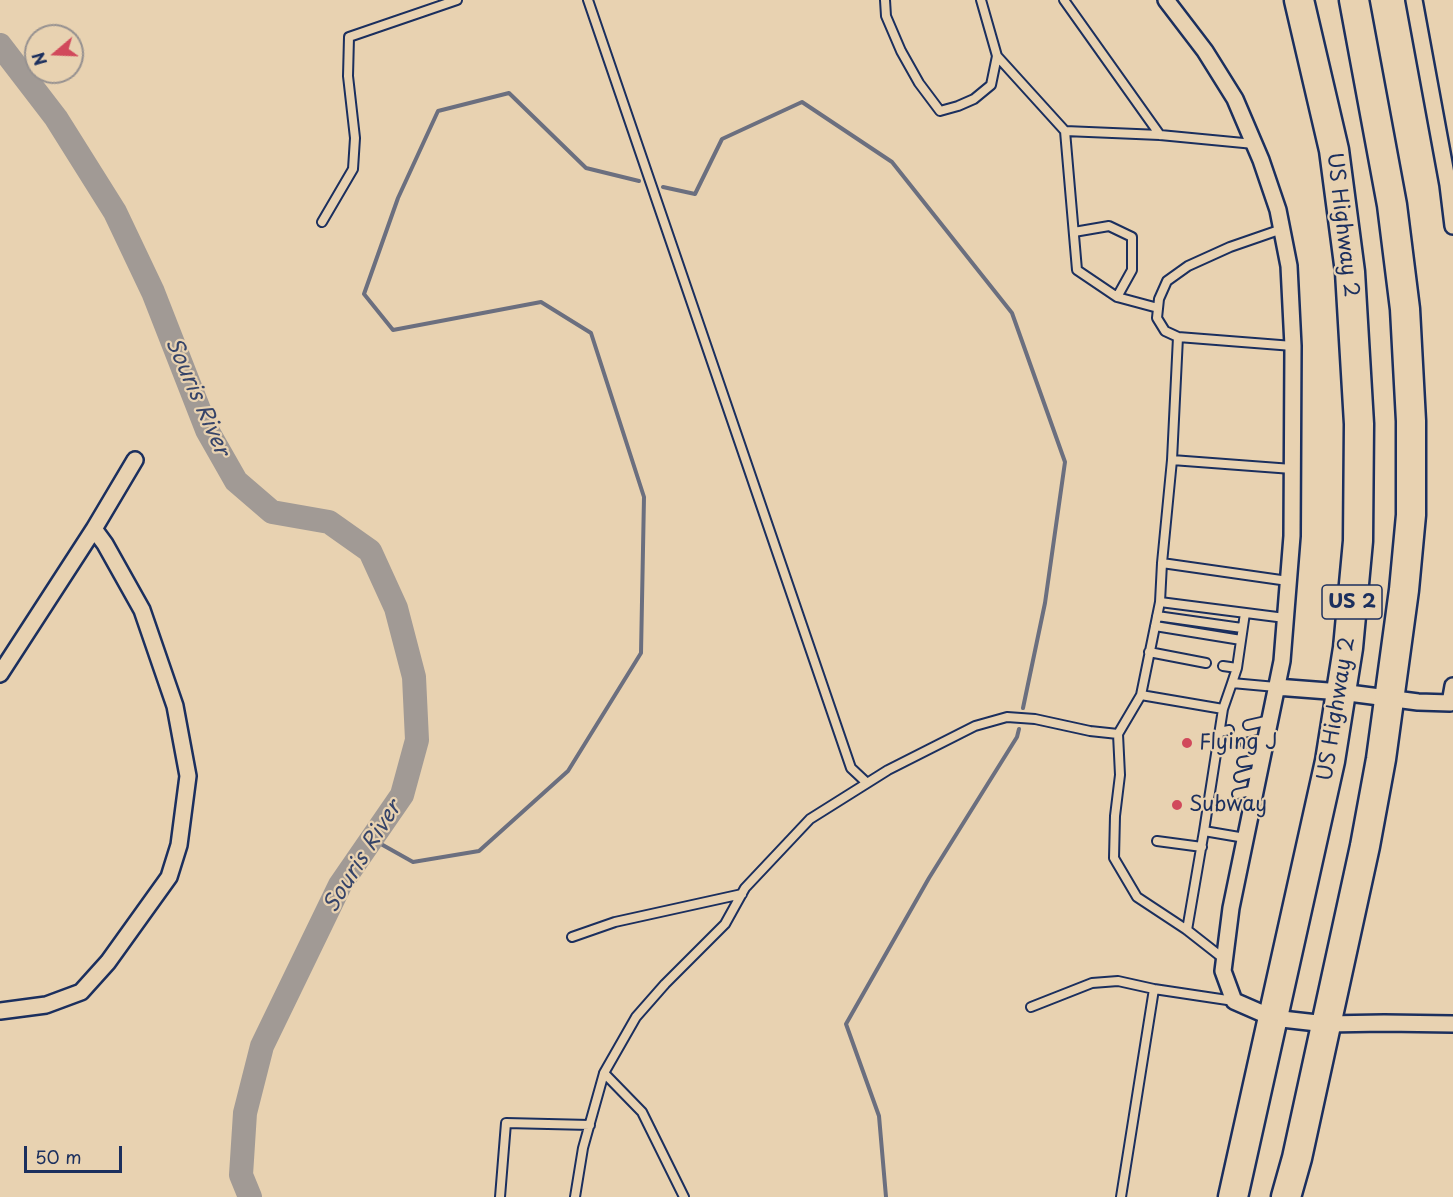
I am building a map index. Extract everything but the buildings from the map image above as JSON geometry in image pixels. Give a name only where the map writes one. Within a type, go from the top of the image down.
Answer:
[{"type":"highway","name":"US Highway 2","points":[[1233,1197],[1330,761],[1350,628],[1358,541],[1359,424],[1350,272],[1334,150],[1299,0]]},
{"type":"highway","points":[[1336,0],[1392,205]]},
{"type":"highway","name":"US 2","points":[[1286,1197],[1297,1158],[1365,846],[1381,759],[1404,590],[1411,515],[1411,421],[1405,309],[1392,205],[1354,0]]},
{"type":"street","points":[[1166,0],[1205,51],[1235,99],[1278,210],[1289,266],[1293,346],[1292,536],[1282,661],[1231,908],[1223,971],[1234,1001],[1273,1018],[1326,1024],[1453,1024]]},
{"type":"street","points":[[1414,0],[1448,185],[1453,226]]},
{"type":"street","points":[[0,674],[94,529],[135,460]]},
{"type":"street","points":[[0,1011],[46,1005],[81,992],[108,962],[169,877],[179,845],[188,776],[175,706],[142,610],[105,544],[94,529]]},
{"type":"street","points":[[1276,687],[1341,692],[1418,702],[1450,703],[1453,686]]},
{"type":"lane","points":[[322,222],[353,169],[355,138],[348,76],[349,37],[456,0]]},
{"type":"lane","points":[[588,0],[851,768],[867,783]]},
{"type":"lane","points":[[885,0],[886,16],[901,51],[919,83],[940,111],[974,99],[991,85],[997,56]]},
{"type":"lane","points":[[981,0],[997,56],[1065,131],[1077,270],[1117,297],[1158,308]]},
{"type":"lane","points":[[1064,0],[1160,135]]},
{"type":"lane","points":[[1065,131],[1160,135],[1254,144]]},
{"type":"lane","points":[[1074,232],[1109,226],[1132,237],[1132,270],[1117,297]]},
{"type":"lane","points":[[1282,229],[1230,247],[1188,266],[1167,281],[1159,299],[1157,318],[1165,331],[1178,337],[1293,346]]},
{"type":"lane","points":[[1178,337],[1172,460],[1160,602],[1141,695],[1118,734],[1120,775],[1115,816],[1114,858],[1137,897],[1187,930],[1224,959]]},
{"type":"lane","points":[[1172,460],[1292,469]]},
{"type":"lane","points":[[1162,563],[1288,581]]},
{"type":"lane","points":[[1160,602],[1285,618]]},
{"type":"lane","points":[[1187,930],[1204,831],[1213,798],[1223,710],[1237,668],[1245,613]]},
{"type":"lane","points":[[1157,616],[1242,628]]},
{"type":"lane","points":[[1155,626],[1241,640]]},
{"type":"lane","points":[[1149,651],[1206,663]]},
{"type":"lane","points":[[1223,666],[1237,668]]},
{"type":"lane","points":[[1232,683],[1276,687]]},
{"type":"lane","points":[[1141,695],[1223,710]]},
{"type":"lane","points":[[575,1197],[583,1148],[604,1073],[636,1017],[665,984],[725,924],[742,894],[766,864],[810,819],[927,749],[975,726],[1007,717],[1035,719],[1090,731],[1118,734]]},
{"type":"lane","points":[[1248,725],[1270,720]]},
{"type":"lane","points":[[1220,732],[1229,730]]},
{"type":"lane","points":[[1245,743],[1266,738]]},
{"type":"lane","points":[[1217,750],[1226,747]]},
{"type":"lane","points":[[1242,762],[1260,765]]},
{"type":"lane","points":[[1239,777],[1260,765]]},
{"type":"lane","points":[[1237,794],[1255,790]]},
{"type":"lane","points":[[1204,831],[1245,838]]},
{"type":"lane","points":[[1157,841],[1202,847]]},
{"type":"lane","points":[[572,937],[615,922],[742,894]]},
{"type":"lane","points":[[1031,1008],[1092,983],[1118,981],[1234,1001]]},
{"type":"lane","points":[[1121,1197],[1154,989]]},
{"type":"lane","points":[[604,1073],[642,1112],[684,1197]]},
{"type":"lane","points":[[500,1197],[506,1123],[590,1125]]},
{"type":"waterway","name":"Souris River","points":[[0,45],[56,118],[115,212],[153,292],[207,430],[236,481],[272,512],[329,522],[370,551],[396,608],[414,677],[417,740],[402,795],[340,885],[262,1046],[245,1113],[241,1175],[250,1197]]},
{"type":"waterway","points":[[372,839],[413,862],[479,851],[568,771],[641,653],[644,497],[591,333],[541,302],[393,330],[364,294],[398,198],[438,111],[509,93],[586,168],[639,181]]},
{"type":"waterway","points":[[663,187],[695,194],[722,139],[802,102],[892,162],[1012,313],[1065,462],[1045,603],[1023,708]]},
{"type":"waterway","points":[[886,1197],[879,1116],[846,1024],[929,878],[1017,737],[1019,729]]},
{"type":"place","name":"Flying J","points":[[1187,743]]},
{"type":"place","name":"Subway","points":[[1177,805]]}]
